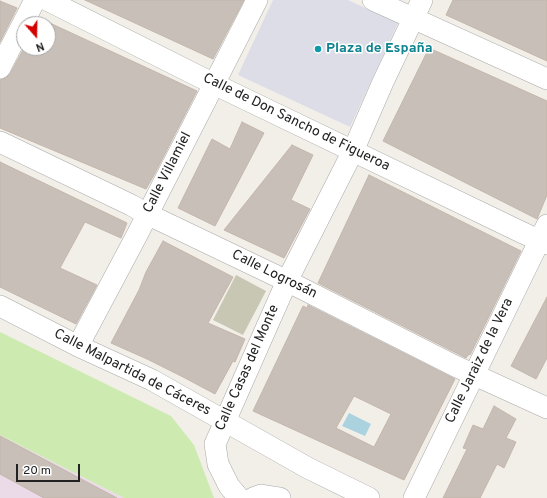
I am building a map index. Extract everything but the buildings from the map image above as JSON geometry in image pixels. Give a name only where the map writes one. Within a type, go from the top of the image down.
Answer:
[{"type":"street","points":[[0,68],[35,0]]},
{"type":"street","name":"Calle de Don Sancho de Figueroa","points":[[47,0],[214,84],[521,232],[545,236]]},
{"type":"street","name":"Calle Villamiel","points":[[78,346],[135,240],[257,0]]},
{"type":"street","points":[[374,0],[418,9],[547,79]]},
{"type":"street","name":"Calle Casas del Monte","points":[[239,498],[229,486],[218,464],[215,444],[287,281],[353,151],[382,82],[418,9]]},
{"type":"street","name":"Calle Logrosán","points":[[0,142],[287,281],[448,362],[547,408]]},
{"type":"street","name":"Calle Jaraiz de la Vera","points":[[414,498],[474,374],[545,236]]},
{"type":"street","name":"Calle Malpartida de Cáceres","points":[[0,306],[78,346],[152,380],[308,468],[369,498]]},
{"type":"street","points":[[253,498],[261,495],[280,498]]},
{"type":"shaded area","name":"Plaza de España","points":[[273,0],[348,0],[398,23],[350,127],[238,75]]},
{"type":"shaded area","points":[[236,275],[266,291],[243,335],[213,320]]},
{"type":"shaded area","points":[[0,435],[120,496],[124,498],[0,498]]},
{"type":"green space","points":[[0,332],[171,416],[194,445],[214,498],[124,498],[0,435]]},
{"type":"water","points":[[349,413],[371,424],[365,436],[342,426]]},
{"type":"place","name":"Plaza de España","points":[[318,49]]}]
